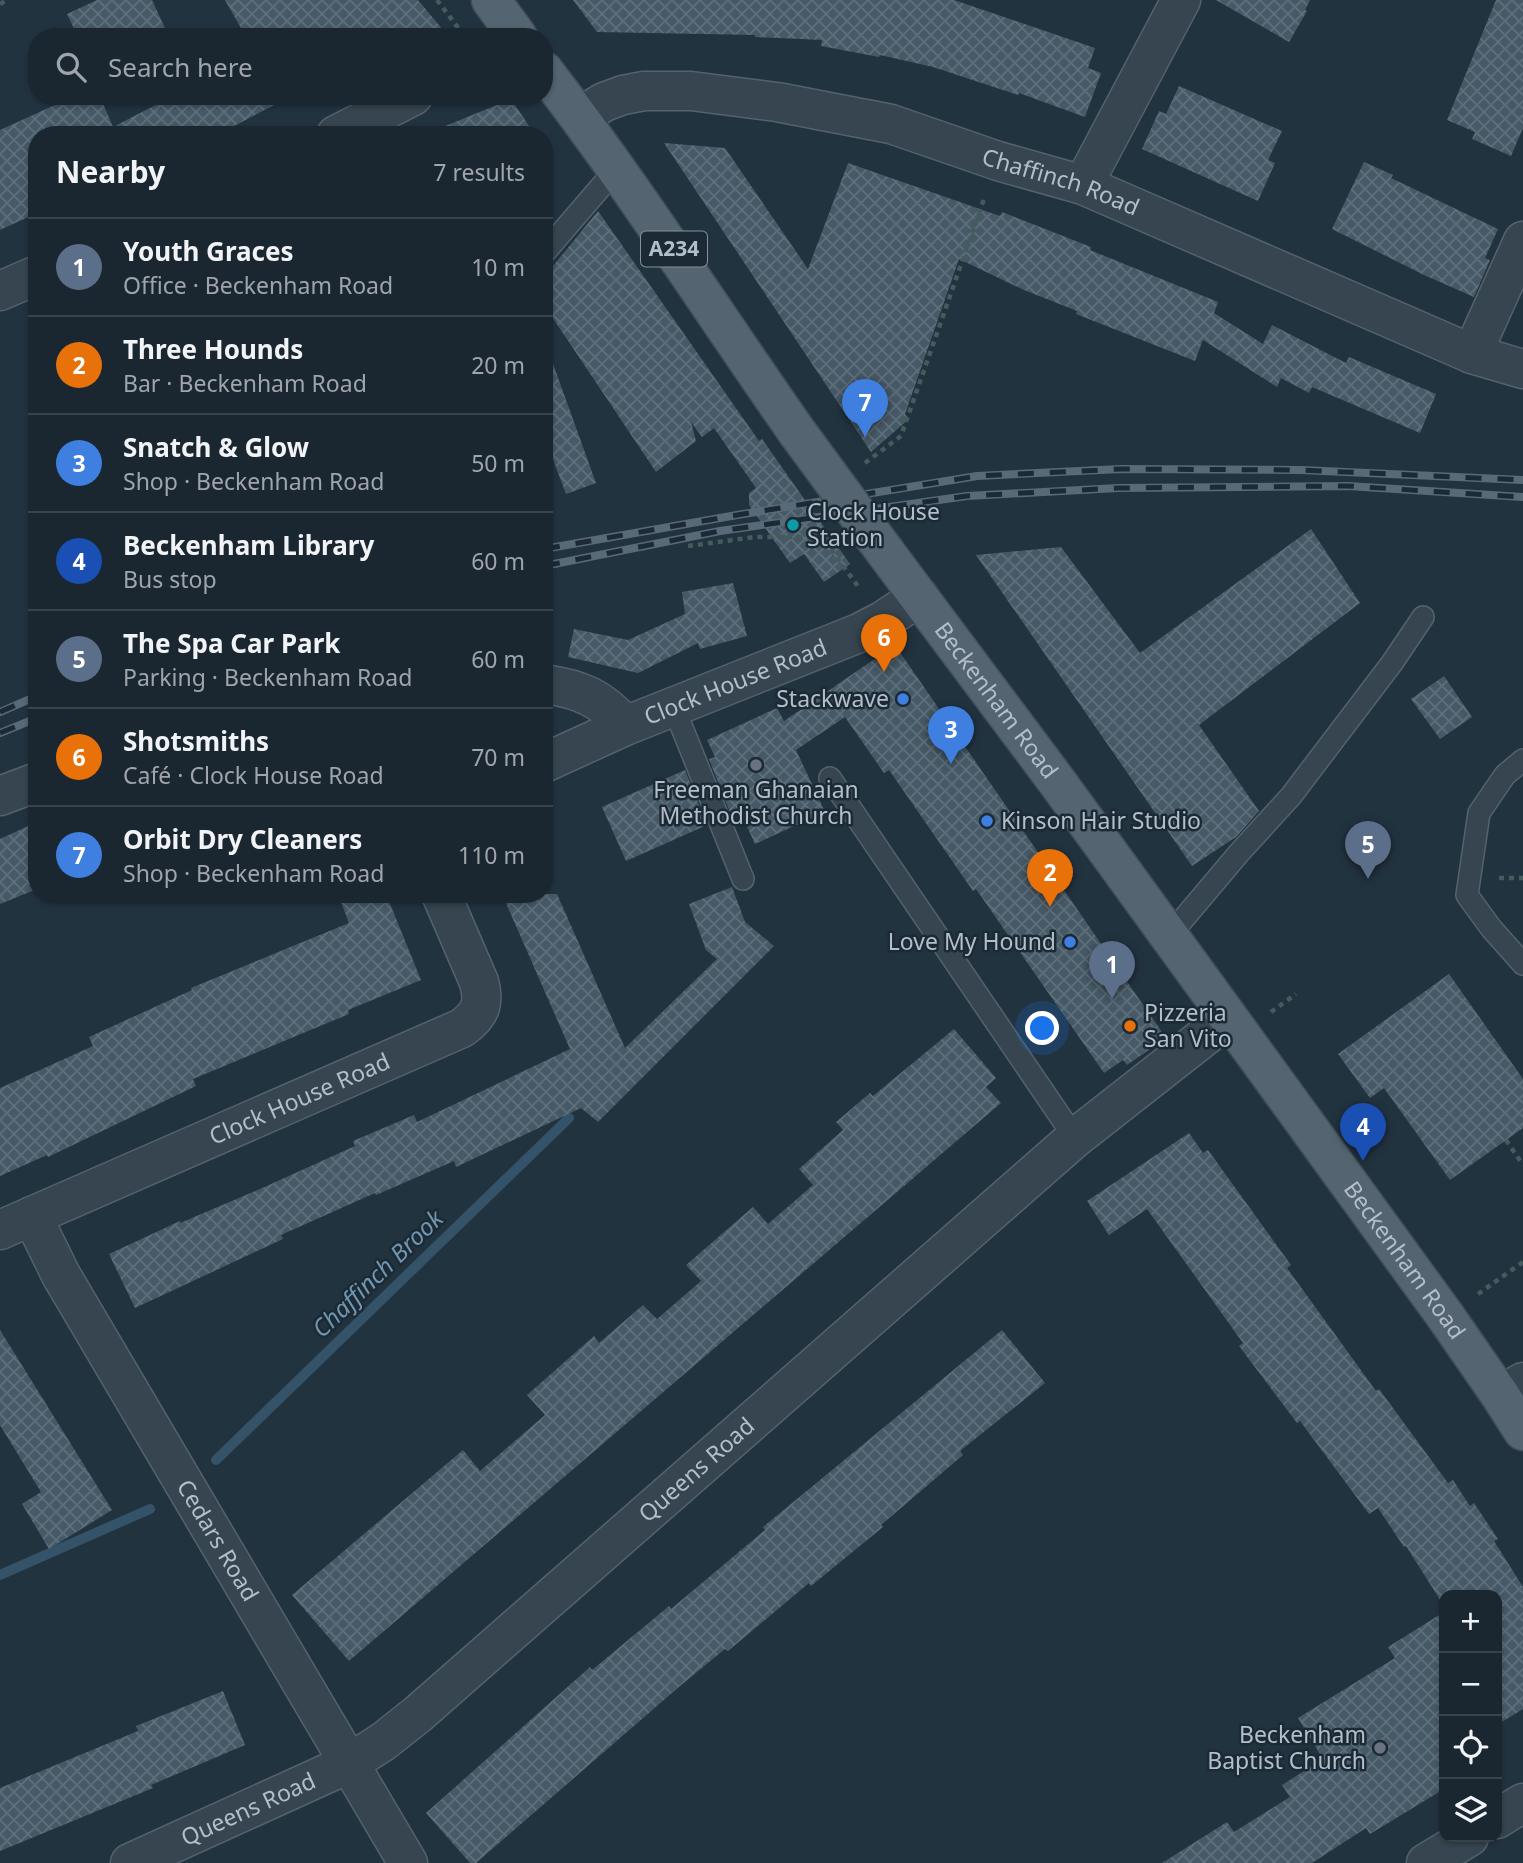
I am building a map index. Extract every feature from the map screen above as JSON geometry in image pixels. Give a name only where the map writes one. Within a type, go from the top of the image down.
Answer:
[{"type":"main road","points":[[491,0],[511,28]]},
{"type":"main road","name":"Beckenham Road","points":[[553,82],[683,262],[797,432],[1058,783],[1446,1317],[1512,1388],[1523,1431]]},
{"type":"street","points":[[1083,185],[1181,0]]},
{"type":"street","name":"Chaffinch Road","points":[[580,117],[604,102],[623,95],[644,91],[691,91],[777,102],[891,124],[998,161],[1083,185],[1472,354],[1523,369]]},
{"type":"street","points":[[354,126],[396,105]]},
{"type":"street","points":[[1472,354],[1523,241]]},
{"type":"street","points":[[0,291],[28,279]]},
{"type":"street","name":"Clock House Road","points":[[553,759],[625,726],[872,626],[919,597]]},
{"type":"street","name":"Clock House Road","points":[[553,685],[570,687],[602,702],[625,726]]},
{"type":"street","points":[[0,796],[28,785]]},
{"type":"street","name":"Clock House Road","points":[[16,1223],[462,1028],[481,1009],[483,996],[445,903]]},
{"type":"street","name":"Queens Road","points":[[130,1863],[350,1763],[384,1741],[1075,1138],[1228,1018]]},
{"type":"street","name":"Cedars Road","points":[[16,1223],[61,1275],[408,1863]]},
{"type":"street","points":[[1502,1816],[1523,1803]]},
{"type":"street","points":[[1426,1863],[1461,1842]]},
{"type":"lane","points":[[553,243],[617,168]]},
{"type":"lane","points":[[1169,936],[1239,853],[1292,796],[1392,663],[1423,617]]},
{"type":"lane","points":[[674,708],[743,879]]},
{"type":"lane","points":[[1523,760],[1504,775],[1479,813],[1467,895],[1523,964]]},
{"type":"lane","points":[[830,778],[1075,1138]]},
{"type":"path","points":[[0,4],[7,0]]},
{"type":"path","points":[[437,0],[458,28]]},
{"type":"path","points":[[858,468],[901,436],[998,161]]},
{"type":"path","points":[[688,546],[755,537],[822,537],[872,626]]},
{"type":"path","points":[[1506,1140],[1523,1164]]},
{"type":"path","points":[[1446,1317],[1523,1262]]},
{"type":"building","points":[[97,0],[152,0],[165,28],[74,28],[67,14]]},
{"type":"building","points":[[225,0],[418,0],[441,28],[241,28]]},
{"type":"building","points":[[573,0],[954,0],[1095,48],[1088,68],[1101,73],[1085,117],[1019,93],[1018,95],[933,67],[821,46],[822,40],[755,35],[597,32]]},
{"type":"building","points":[[1216,0],[1310,0],[1305,10],[1307,11],[1289,42]]},
{"type":"building","points":[[1496,0],[1523,0],[1523,128],[1511,156],[1472,139],[1475,132],[1447,120]]},
{"type":"building","points":[[1179,86],[1282,131],[1268,160],[1275,163],[1258,201],[1142,149],[1159,111],[1166,114]]},
{"type":"building","points":[[55,105],[104,105],[113,126],[28,126],[28,217],[0,230],[0,130]]},
{"type":"building","points":[[156,105],[274,105],[234,126],[115,126]]},
{"type":"building","points":[[496,105],[515,105],[529,126],[445,126]]},
{"type":"building","points":[[664,143],[725,148],[808,269],[848,163],[1000,216],[1002,212],[1218,302],[1214,313],[1263,344],[1272,325],[1346,363],[1349,357],[1436,394],[1420,433],[1312,387],[1309,393],[1281,378],[1277,387],[1203,340],[1195,361],[1076,314],[1077,311],[1024,290],[959,259],[905,414],[909,419],[871,452]]},
{"type":"building","points":[[1364,162],[1393,175],[1391,178],[1498,229],[1485,258],[1490,260],[1474,297],[1332,229]]},
{"type":"building","points":[[598,211],[759,441],[762,439],[850,564],[824,582],[804,554],[790,563],[749,505],[749,493],[756,488],[714,428],[702,437],[691,422],[696,441],[656,472],[553,318],[553,266]]},
{"type":"building","points":[[553,364],[596,483],[566,494],[553,459]]},
{"type":"building","points":[[1311,529],[1360,603],[1199,725],[1259,811],[1236,837],[1192,866],[976,555],[1061,547],[1140,653]]},
{"type":"building","points":[[733,583],[747,636],[700,649],[698,643],[638,673],[568,657],[574,629],[628,640],[685,614],[682,592]]},
{"type":"building","points":[[895,645],[1166,1038],[1127,1065],[1123,1060],[1104,1073],[976,889],[973,891],[889,770],[884,773],[845,717],[796,750],[825,812],[755,844],[740,811],[731,815],[709,759],[715,757],[707,740],[777,708],[784,721]]},
{"type":"building","points":[[1444,676],[1472,717],[1440,739],[1411,699]]},
{"type":"building","points":[[685,770],[707,825],[626,861],[602,807]]},
{"type":"building","points":[[28,826],[28,893],[0,904],[0,839]]},
{"type":"building","points":[[732,887],[745,922],[774,946],[598,1122],[581,1108],[456,1167],[454,1161],[281,1235],[283,1239],[135,1308],[109,1254],[355,1146],[353,1141],[414,1115],[417,1122],[570,1049],[506,903],[553,903],[553,894],[557,894],[625,1048],[717,959],[706,950],[689,904]]},
{"type":"building","points":[[341,903],[390,903],[421,980],[348,1010],[349,1014],[193,1079],[196,1086],[48,1157],[47,1155],[0,1176],[0,1088],[93,1046],[89,1037],[192,990],[191,988],[349,923]]},
{"type":"building","points":[[1449,974],[1523,1079],[1523,1128],[1450,1180],[1384,1088],[1370,1098],[1338,1054]]},
{"type":"building","points":[[954,1029],[996,1078],[986,1087],[1001,1103],[349,1661],[292,1595],[463,1450],[480,1471],[545,1415],[527,1395],[594,1336],[599,1343],[643,1305],[657,1319],[701,1281],[686,1265],[753,1207],[768,1224],[813,1185],[799,1169],[843,1130],[836,1122],[870,1093],[873,1096]]},
{"type":"building","points":[[1189,1133],[1203,1153],[1208,1150],[1291,1265],[1287,1268],[1376,1391],[1379,1389],[1448,1483],[1453,1480],[1470,1506],[1474,1503],[1498,1539],[1494,1541],[1523,1587],[1523,1709],[1502,1722],[1502,1590],[1439,1590],[1439,1598],[1378,1508],[1369,1514],[1300,1421],[1297,1423],[1239,1346],[1243,1343],[1147,1209],[1109,1235],[1087,1201]]},
{"type":"building","points":[[0,1330],[112,1510],[49,1549],[22,1504],[41,1492],[0,1425]]},
{"type":"building","points":[[1002,1330],[1045,1383],[960,1451],[963,1455],[881,1525],[883,1527],[811,1586],[809,1583],[728,1651],[725,1649],[476,1863],[470,1863],[426,1813],[590,1667],[592,1670],[669,1606],[671,1609],[765,1530],[763,1527]]},
{"type":"building","name":"Beckenham Baptist Church","points":[[1439,1615],[1439,1792],[1370,1834],[1366,1828],[1312,1863],[1162,1863],[1227,1822],[1234,1832],[1290,1797],[1282,1785],[1323,1759],[1298,1718],[1395,1658],[1388,1647]]},
{"type":"building","points":[[223,1691],[245,1745],[151,1785],[153,1788],[0,1851],[0,1788],[138,1731],[136,1726]]},
{"type":"waterway","name":"Chaffinch Brook","points":[[216,1460],[569,1118]]},
{"type":"waterway","name":"Chaffinch Brook","points":[[0,1575],[150,1509]]},
{"type":"railway","points":[[553,547],[977,476],[1121,469],[1301,470],[1523,480]]},
{"type":"railway","points":[[553,564],[720,531],[967,496],[1118,488],[1348,486],[1523,497]]},
{"type":"railway","points":[[0,712],[28,700]]},
{"type":"railway","points":[[0,733],[28,722]]},
{"type":"place","name":"Orbit Dry Cleaners","points":[[865,437]]},
{"type":"place","name":"Clock House Station","points":[[793,525]]},
{"type":"place","name":"Shotsmiths","points":[[884,672]]},
{"type":"place","name":"Stackwave","points":[[903,699]]},
{"type":"place","name":"Snatch & Glow","points":[[951,764]]},
{"type":"place","name":"Freeman Ghanaian Methodist Church","points":[[756,765]]},
{"type":"place","name":"Kinson Hair Studio","points":[[987,821]]},
{"type":"place","name":"The Spa Car Park","points":[[1368,879]]},
{"type":"place","name":"Three Hounds","points":[[1050,907]]},
{"type":"place","name":"Love My Hound","points":[[1070,942]]},
{"type":"place","name":"Youth Graces","points":[[1112,999]]},
{"type":"place","name":"Pizzeria San Vito","points":[[1130,1026]]},
{"type":"place","name":"Beckenham Library","points":[[1363,1161]]},
{"type":"place","name":"Beckenham Baptist Church","points":[[1380,1748]]}]
